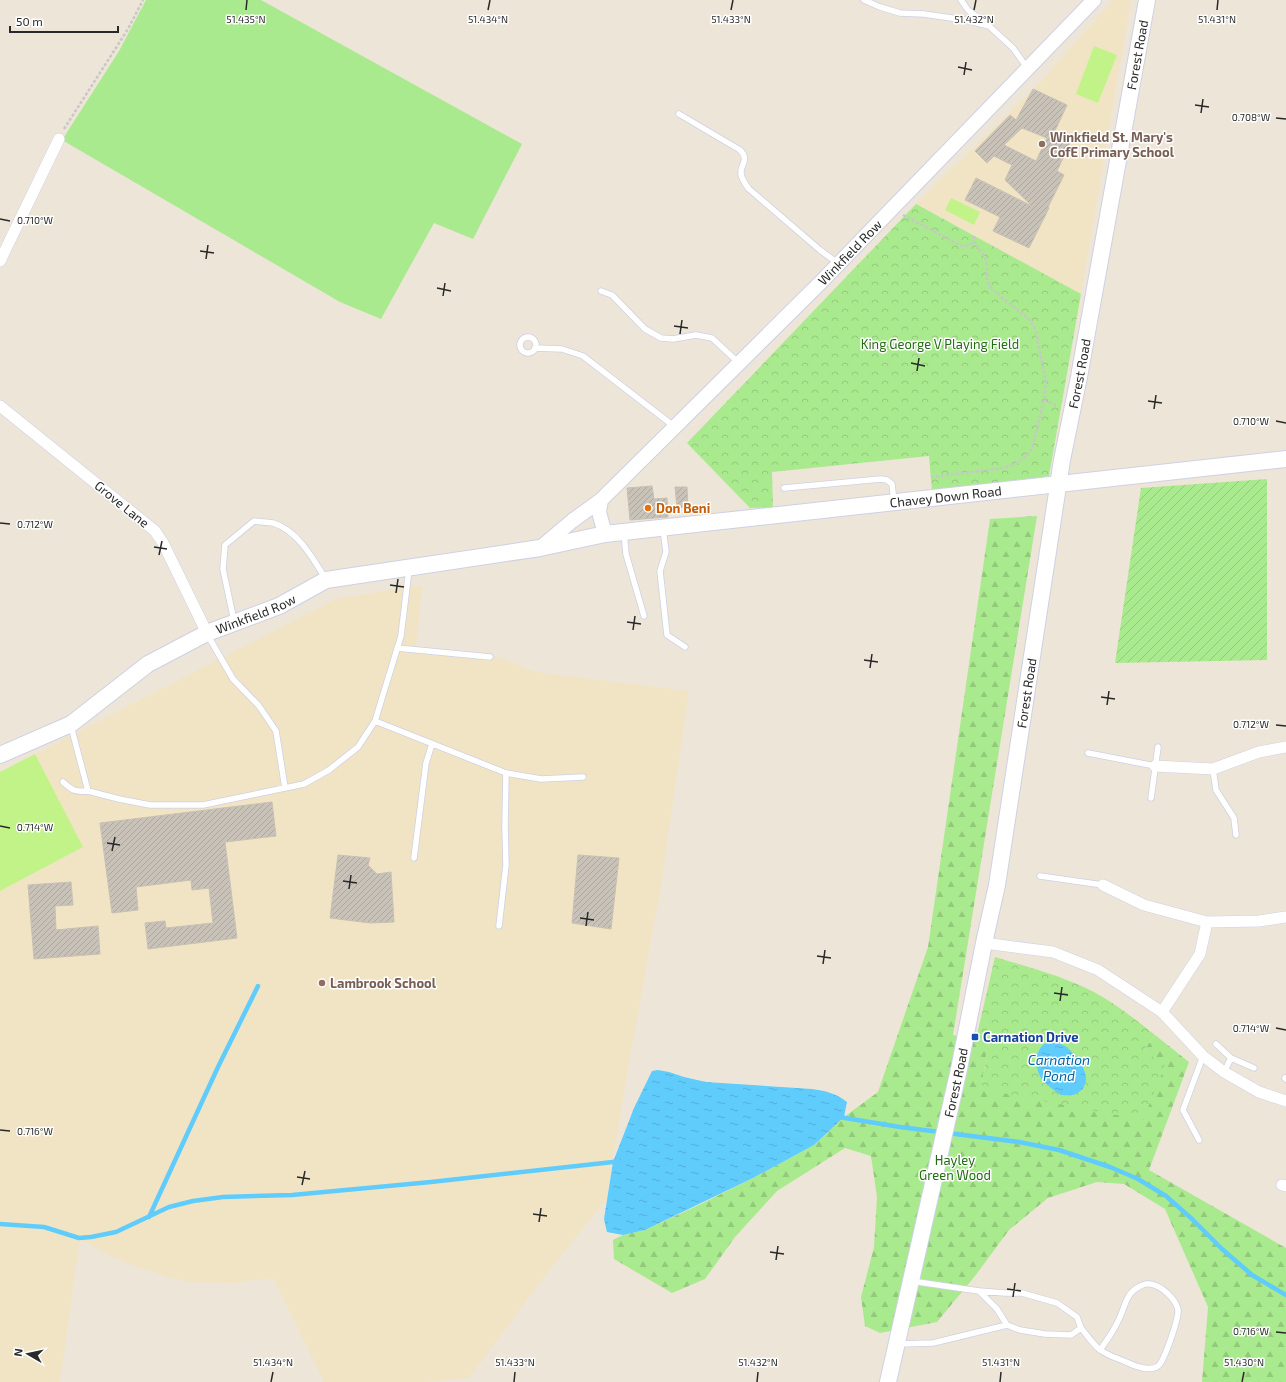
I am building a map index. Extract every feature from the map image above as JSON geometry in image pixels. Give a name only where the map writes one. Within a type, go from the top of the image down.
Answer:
[{"type":"main road","name":"Forest Road","points":[[888,1382],[943,1142],[997,886],[1058,484],[1147,0]]},
{"type":"main road","name":"Chavey Down Road","points":[[605,534],[1286,459]]},
{"type":"main road","name":"Winkfield Row","points":[[0,756],[71,724],[148,664],[207,634],[278,606],[326,580],[540,548],[605,534]]},
{"type":"street","name":"Winkfield Row","points":[[540,548],[572,521],[601,500],[675,427],[839,264],[1094,0]]},
{"type":"street","points":[[0,261],[59,139]]},
{"type":"street","name":"Grove Lane","points":[[0,406],[155,531],[163,543],[207,634]]},
{"type":"street","points":[[601,500],[599,512],[605,534]]},
{"type":"street","points":[[1155,766],[1213,769],[1259,752],[1286,747]]},
{"type":"street","points":[[1103,885],[1144,905],[1207,922],[1259,921],[1286,917]]},
{"type":"street","points":[[1162,1012],[1200,954],[1207,922]]},
{"type":"street","points":[[984,943],[1053,952],[1098,970],[1162,1012],[1203,1056],[1224,1072],[1259,1092],[1286,1100]]},
{"type":"lane","points":[[864,0],[900,13],[924,14],[965,20],[989,26]]},
{"type":"lane","points":[[961,0],[968,10],[989,26],[1013,48],[1028,69]]},
{"type":"lane","points":[[679,114],[744,153],[745,158],[741,169],[741,174],[749,189],[820,250],[839,264]]},
{"type":"lane","points":[[601,291],[612,295],[645,329],[661,338],[673,339],[696,335],[712,338],[739,363]]},
{"type":"lane","points":[[535,348],[562,349],[583,356],[675,427]]},
{"type":"lane","points":[[784,488],[881,479],[887,480],[892,484],[894,502]]},
{"type":"lane","points":[[234,623],[223,569],[225,545],[254,521],[273,523],[294,534],[312,556],[326,580]]},
{"type":"lane","points":[[663,528],[666,552],[660,571],[667,635],[685,647]]},
{"type":"lane","points":[[624,532],[626,554],[644,616]]},
{"type":"lane","points":[[63,782],[70,789],[77,792],[88,791],[150,805],[203,805],[304,784],[329,770],[358,747],[375,722],[401,636],[410,567]]},
{"type":"lane","points":[[207,634],[233,679],[259,706],[276,731],[285,788]]},
{"type":"lane","points":[[397,648],[490,658]]},
{"type":"lane","points":[[375,722],[506,773],[541,779],[583,776]]},
{"type":"lane","points":[[71,724],[88,791]]},
{"type":"lane","points":[[414,858],[426,763],[432,744]]},
{"type":"lane","points":[[1151,798],[1158,747]]},
{"type":"lane","points":[[1088,753],[1155,766]]},
{"type":"lane","points":[[1213,769],[1216,790],[1234,818],[1236,835]]},
{"type":"lane","points":[[499,926],[506,865],[506,773]]},
{"type":"lane","points":[[1040,876],[1103,885]]},
{"type":"lane","points":[[1216,1044],[1231,1058],[1254,1068]]},
{"type":"lane","points":[[1199,1140],[1183,1110],[1203,1056]]},
{"type":"lane","points":[[1224,1072],[1231,1058]]},
{"type":"lane","points":[[911,1281],[979,1291],[1022,1293],[1057,1303],[1076,1317],[1081,1328],[1100,1350],[1129,1364],[1151,1368],[1158,1366],[1162,1361],[1177,1322],[1178,1310],[1172,1298],[1160,1287],[1150,1283],[1142,1285],[1132,1291],[1112,1334],[1100,1350]]},
{"type":"lane","points":[[979,1291],[997,1309],[1007,1324],[1020,1330],[1071,1336],[1081,1328]]},
{"type":"lane","points":[[897,1344],[933,1343],[1007,1324]]},
{"type":"path","points":[[59,139],[128,29],[143,0]]},
{"type":"path","points":[[892,209],[960,245],[966,247],[974,242]]},
{"type":"path","points":[[931,477],[1004,468],[1017,464],[1032,448],[1044,400],[1046,382],[1035,328],[1030,320],[992,289],[987,281],[985,257],[974,242],[974,236]]},
{"type":"path","points":[[1044,400],[1071,412]]},
{"type":"shaded area","name":"Winkfield St. Mary's CofE Primary School","points":[[1113,0],[1131,0],[1081,294],[916,204],[1038,84]]},
{"type":"shaded area","name":"Lambrook School","points":[[422,585],[416,648],[498,657],[536,672],[689,691],[661,885],[606,1200],[552,1267],[469,1378],[426,1382],[324,1382],[273,1278],[232,1283],[187,1282],[129,1264],[110,1256],[80,1239],[60,1382],[0,1382],[0,772],[336,599]]},
{"type":"green space","points":[[146,0],[261,0],[522,144],[473,239],[434,223],[381,319],[340,302],[62,140],[119,51]]},
{"type":"green space","points":[[1094,46],[1117,55],[1098,103],[1076,94]]},
{"type":"green space","points":[[951,198],[980,212],[974,225],[945,210]]},
{"type":"green space","name":"King George V Playing Field","points":[[916,204],[1081,294],[1049,476],[932,491],[929,456],[772,472],[773,507],[750,508],[687,443]]},
{"type":"green space","points":[[1267,479],[1267,660],[1115,663],[1141,488]]},
{"type":"green space","name":"Hayley Green Wood","points":[[1037,516],[953,1035],[989,1041],[981,1089],[1144,1050],[1155,1035],[1189,1062],[1149,1170],[1286,1248],[1286,1382],[1202,1382],[1208,1307],[1165,1209],[1124,1184],[1097,1182],[1048,1198],[1009,1230],[975,1276],[937,1322],[880,1333],[865,1326],[861,1297],[874,1247],[877,1197],[871,1156],[845,1148],[777,1191],[735,1237],[705,1279],[672,1293],[614,1259],[613,1240],[623,1235],[645,1230],[701,1204],[814,1145],[844,1117],[878,1092],[928,947],[990,519]]},
{"type":"green space","points":[[35,754],[83,847],[0,891],[0,772]]},
{"type":"green space","points":[[995,957],[1033,968],[1082,986],[1118,1007],[1155,1035],[1144,1050],[1165,1066],[1143,1120],[981,1089],[989,1041],[976,1039]]},
{"type":"water","name":"Carnation Pond","points":[[1047,1042],[1059,1043],[1066,1047],[1074,1054],[1084,1069],[1086,1075],[1085,1086],[1076,1094],[1061,1095],[1045,1083],[1040,1076],[1036,1060],[1037,1055],[1042,1045]]},
{"type":"water","points":[[658,1070],[706,1082],[812,1089],[835,1094],[847,1102],[844,1117],[814,1145],[753,1178],[645,1230],[623,1235],[607,1232],[604,1219],[613,1162],[634,1108],[652,1071]]},
{"type":"building","points":[[1033,89],[1067,105],[1053,135],[1070,143],[1057,171],[1064,175],[1029,248],[993,231],[1000,217],[965,200],[976,178],[1032,206],[1005,180],[1012,165],[994,156],[987,163],[975,151],[1010,115],[1016,120]],"holes":[[[1022,128],[1047,138],[1036,161],[1004,145]]]},
{"type":"building","name":"Don Beni","points":[[652,486],[654,499],[667,498],[668,517],[630,520],[627,488]]},
{"type":"building","points":[[675,487],[687,487],[688,507],[677,508]]},
{"type":"building","points":[[272,802],[276,836],[225,842],[237,938],[148,949],[145,923],[165,921],[166,928],[213,923],[209,888],[192,890],[191,880],[136,887],[138,910],[112,913],[100,823]]},
{"type":"building","points":[[338,855],[370,858],[368,865],[377,874],[391,872],[394,922],[370,923],[330,918]]},
{"type":"building","points":[[578,855],[619,858],[611,929],[572,923]]},
{"type":"building","points":[[71,882],[73,905],[55,906],[56,930],[98,926],[100,954],[34,959],[28,885]]},
{"type":"waterway","points":[[149,1217],[218,1067],[258,986]]},
{"type":"waterway","points":[[839,1117],[900,1127],[1019,1142],[1059,1150],[1110,1167],[1138,1179],[1166,1196],[1252,1275],[1286,1295]]},
{"type":"waterway","points":[[0,1224],[44,1227],[79,1238],[91,1237],[116,1232],[169,1207],[193,1201],[223,1197],[292,1195],[431,1182],[613,1162],[618,1160]]},
{"type":"place","name":"Winkfield St. Mary's CofE Primary School","points":[[1042,144]]},
{"type":"place","name":"Don Beni","points":[[648,508]]},
{"type":"place","name":"Lambrook School","points":[[322,983]]},
{"type":"place","name":"Carnation Drive","points":[[975,1037]]}]
